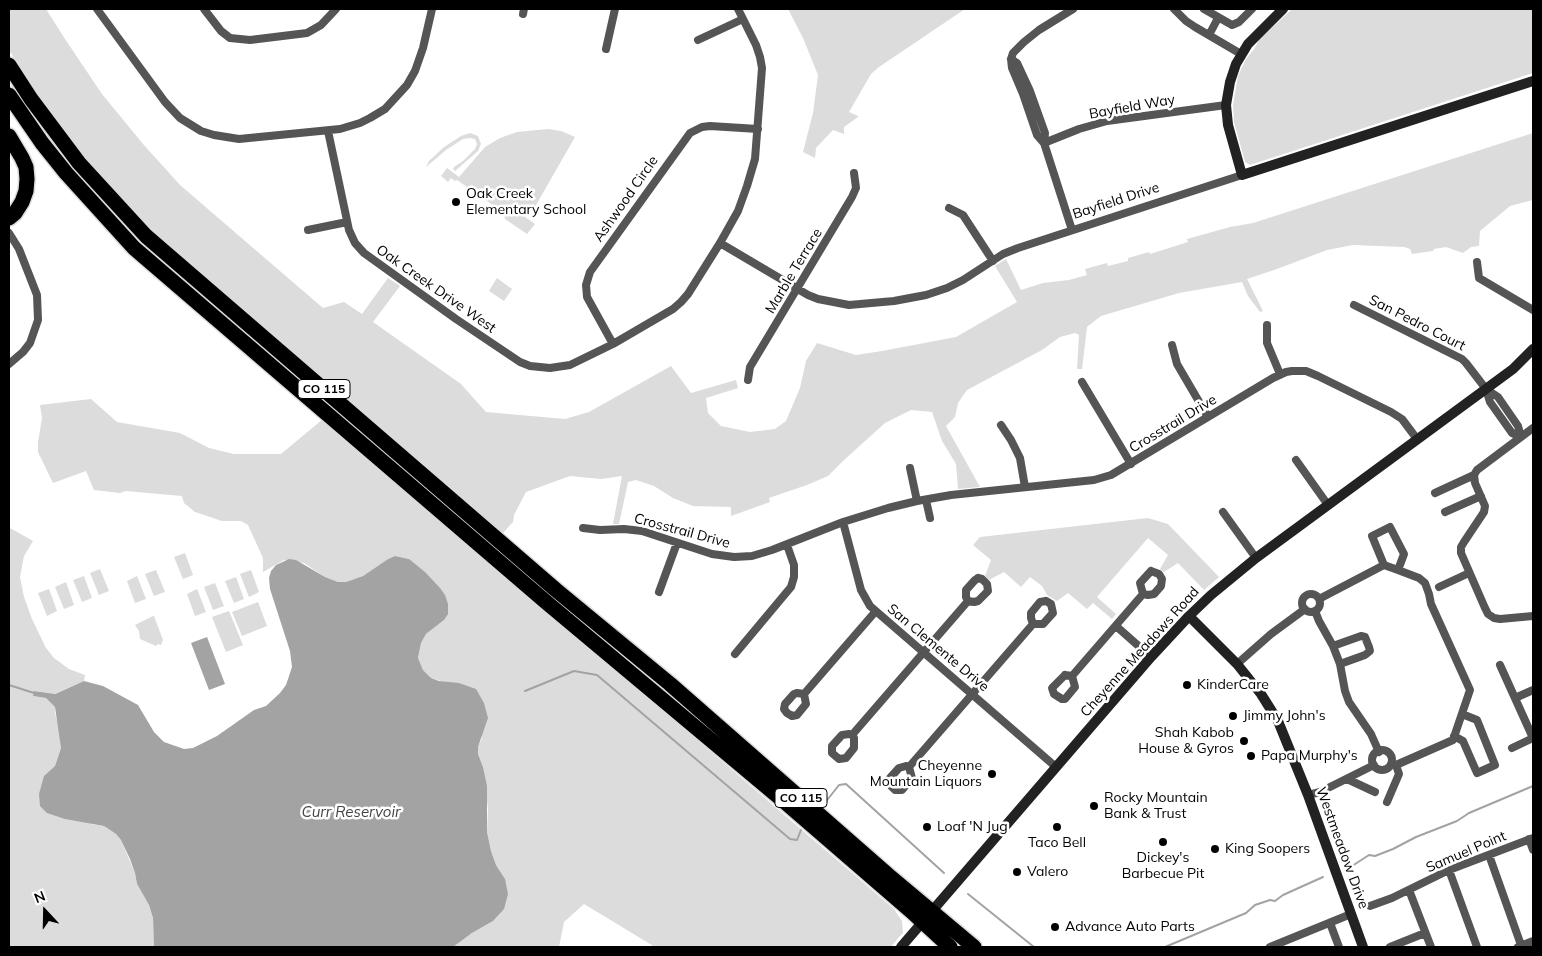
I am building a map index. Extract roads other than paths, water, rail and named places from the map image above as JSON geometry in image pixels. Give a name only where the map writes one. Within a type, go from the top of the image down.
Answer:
[{"type":"highway","name":"CO 115","points":[[9,65],[79,163],[146,236],[556,590],[670,684],[927,916],[950,947]]},
{"type":"highway","name":"CO 115","points":[[9,95],[66,174],[134,248],[546,602],[786,803],[927,916],[974,947]]},
{"type":"highway","points":[[9,136],[26,168],[26,191],[22,202],[15,213],[9,218]]},
{"type":"street","points":[[97,9],[165,102],[180,118],[190,125],[214,135],[239,139],[350,126],[370,118],[384,109],[407,84],[418,62],[432,9]]},
{"type":"street","points":[[204,9],[221,31],[230,38],[250,40],[300,34],[313,30],[321,25],[336,9]]},
{"type":"street","points":[[606,49],[615,9]]},
{"type":"street","points":[[698,40],[742,18],[738,9]]},
{"type":"street","points":[[1072,230],[1044,143],[1038,135],[1009,56],[1039,30],[1073,9]]},
{"type":"street","points":[[1174,9],[1186,21],[1241,54]]},
{"type":"street","points":[[1204,9],[1232,25],[1235,25],[1252,9]]},
{"type":"street","points":[[1242,175],[1230,135],[1226,105],[1233,73],[1241,54],[1254,37],[1284,9]]},
{"type":"street","name":"Oak Creek Drive West","points":[[328,130],[347,222],[355,243],[369,258],[520,362],[539,367],[560,368],[580,361],[613,344],[673,309],[681,302],[720,243],[738,211],[755,159],[762,78],[761,62],[756,45],[742,18]]},
{"type":"street","points":[[1209,35],[1218,18]]},
{"type":"street","name":"Bayfield Drive","points":[[720,243],[818,299],[840,304],[861,305],[926,295],[947,288],[1011,250],[1533,81]]},
{"type":"street","name":"Bayfield Way","points":[[1044,143],[1079,129],[1107,122],[1226,105]]},
{"type":"street","name":"Ashwood Circle","points":[[613,344],[588,297],[586,285],[590,272],[690,133],[702,127],[710,126],[758,129]]},
{"type":"street","name":"Marble Terrace","points":[[748,380],[750,367],[852,197],[856,188],[854,173]]},
{"type":"street","points":[[949,208],[963,214],[994,260]]},
{"type":"street","points":[[308,230],[347,222]]},
{"type":"street","points":[[9,233],[18,249],[37,294],[38,320],[30,343],[9,364]]},
{"type":"street","points":[[1477,262],[1479,278],[1533,310]]},
{"type":"street","name":"San Pedro Court","points":[[1354,305],[1456,356],[1466,363],[1486,389]]},
{"type":"street","points":[[1266,325],[1267,343],[1280,374]]},
{"type":"street","points":[[1172,345],[1177,364],[1208,417]]},
{"type":"street","name":"Cheyenne Meadows Road","points":[[901,947],[1151,657],[1189,616],[1230,578],[1513,369],[1533,349]]},
{"type":"street","name":"Crosstrail Drive","points":[[582,528],[642,531],[712,554],[734,557],[757,554],[786,545],[844,522],[917,501],[950,495],[1103,478],[1118,472],[1286,372],[1300,371],[1318,376],[1397,415],[1417,439]]},
{"type":"street","points":[[1082,382],[1131,464]]},
{"type":"street","points":[[1486,389],[1498,396],[1518,426],[1521,437]]},
{"type":"street","points":[[1486,389],[1490,402],[1512,433],[1521,437]]},
{"type":"street","points":[[1500,415],[1507,409]]},
{"type":"street","points":[[1001,425],[1020,458],[1025,487]]},
{"type":"street","points":[[1435,493],[1474,474],[1533,428]]},
{"type":"street","points":[[1296,460],[1328,505]]},
{"type":"street","points":[[910,468],[917,501]]},
{"type":"street","points":[[1474,474],[1475,483],[1485,506],[1484,512],[1461,547],[1461,553],[1485,608],[1494,618],[1533,616]]},
{"type":"street","points":[[1445,512],[1481,496]]},
{"type":"street","points":[[926,500],[930,518]]},
{"type":"street","points":[[1223,512],[1256,558]]},
{"type":"street","name":"San Clemente Drive","points":[[844,522],[861,590],[875,612],[1056,767]]},
{"type":"street","points":[[1384,565],[1372,536],[1390,527],[1404,554],[1398,570]]},
{"type":"street","points":[[659,592],[677,543]]},
{"type":"street","points":[[735,654],[791,587],[794,577],[794,565],[786,545]]},
{"type":"street","points":[[1319,599],[1384,565],[1418,578],[1425,583],[1431,604],[1470,690],[1453,740],[1394,764],[1383,770],[1374,765],[1373,757],[1383,751],[1389,754],[1392,759],[1394,764],[1399,774],[1387,802]]},
{"type":"street","points":[[1439,587],[1470,574]]},
{"type":"street","points":[[1072,676],[1143,594]]},
{"type":"street","points":[[1314,595],[1319,599],[1320,605],[1315,611],[1309,612],[1305,609],[1302,601],[1306,596],[1314,595]]},
{"type":"street","points":[[852,735],[968,601]]},
{"type":"street","points":[[1237,664],[1305,609]]},
{"type":"street","points":[[1315,611],[1340,664],[1349,702],[1354,712],[1371,734],[1379,752]]},
{"type":"street","points":[[804,694],[875,612]]},
{"type":"street","name":"Westmeadow Drive","points":[[1189,616],[1237,664],[1271,708],[1284,734],[1308,795],[1363,947]]},
{"type":"street","points":[[909,767],[1033,624]]},
{"type":"street","points":[[1116,626],[1151,657]]},
{"type":"street","points":[[1333,646],[1361,636],[1365,637],[1369,647],[1370,651],[1365,655],[1340,664]]},
{"type":"street","points":[[1500,666],[1533,738],[1512,748]]},
{"type":"street","points":[[1515,698],[1533,690]]},
{"type":"street","points":[[1454,736],[1463,741],[1477,773],[1495,765],[1477,720],[1462,714]]},
{"type":"street","points":[[1308,795],[1320,792],[1374,765]]},
{"type":"street","points":[[1346,779],[1376,792]]},
{"type":"street","points":[[1531,839],[1533,850]]},
{"type":"street","name":"Samuel Point","points":[[1370,906],[1409,890],[1449,870],[1531,839]]},
{"type":"street","points":[[1489,855],[1519,946],[1533,941]]},
{"type":"street","points":[[1449,870],[1477,947]]},
{"type":"street","points":[[1409,890],[1431,947]]},
{"type":"street","points":[[1273,947],[1350,914]]},
{"type":"street","points":[[1330,922],[1339,947]]},
{"type":"street","points":[[1390,947],[1425,934]]},
{"type":"water","name":"Curr Reservoir","points":[[395,556],[409,559],[425,572],[440,588],[448,604],[448,614],[444,620],[426,634],[421,643],[418,658],[423,670],[431,678],[439,681],[459,683],[476,689],[484,703],[488,718],[478,747],[478,754],[487,786],[487,832],[491,851],[496,865],[505,879],[508,894],[504,909],[493,921],[453,947],[154,947],[153,918],[149,905],[137,884],[130,859],[121,840],[104,826],[65,819],[47,813],[40,806],[39,794],[44,776],[55,766],[61,748],[55,707],[46,698],[33,696],[34,691],[55,694],[84,681],[103,686],[138,705],[154,732],[164,742],[184,749],[193,748],[217,736],[254,710],[266,706],[286,685],[292,667],[290,651],[270,589],[269,578],[271,571],[276,565],[289,559],[296,560],[325,577],[338,582],[346,582],[363,576]]},
{"type":"water","points":[[207,637],[225,684],[209,690],[191,643]]},
{"type":"waterway","points":[[525,691],[574,671],[597,675],[790,839],[797,840],[801,830]]},
{"type":"waterway","points":[[9,685],[34,693]]},
{"type":"waterway","points":[[824,804],[839,785],[846,784],[944,873]]},
{"type":"waterway","points":[[1349,868],[1369,855],[1375,856],[1393,849],[1416,837],[1457,821],[1469,813],[1533,786]]},
{"type":"waterway","points":[[1165,947],[1246,913],[1255,905],[1270,900],[1275,901],[1283,895],[1323,877]]},
{"type":"waterway","points":[[968,894],[1034,947]]},
{"type":"place","name":"Oak Creek Elementary School","points":[[456,202]]},
{"type":"place","name":"KinderCare","points":[[1187,685]]},
{"type":"place","name":"Jimmy John's","points":[[1233,716]]},
{"type":"place","name":"Shah Kabob House & Gyros","points":[[1244,741]]},
{"type":"place","name":"Papa Murphy's","points":[[1251,756]]},
{"type":"place","name":"Cheyenne Mountain Liquors","points":[[992,774]]},
{"type":"place","name":"Rocky Mountain Bank & Trust","points":[[1094,806]]},
{"type":"place","name":"Loaf 'N Jug","points":[[927,827]]},
{"type":"place","name":"Taco Bell","points":[[1057,827]]},
{"type":"place","name":"Dickey's Barbecue Pit","points":[[1163,842]]},
{"type":"place","name":"King Soopers","points":[[1215,849]]},
{"type":"place","name":"Valero","points":[[1017,872]]},
{"type":"place","name":"Advance Auto Parts","points":[[1055,927]]}]
